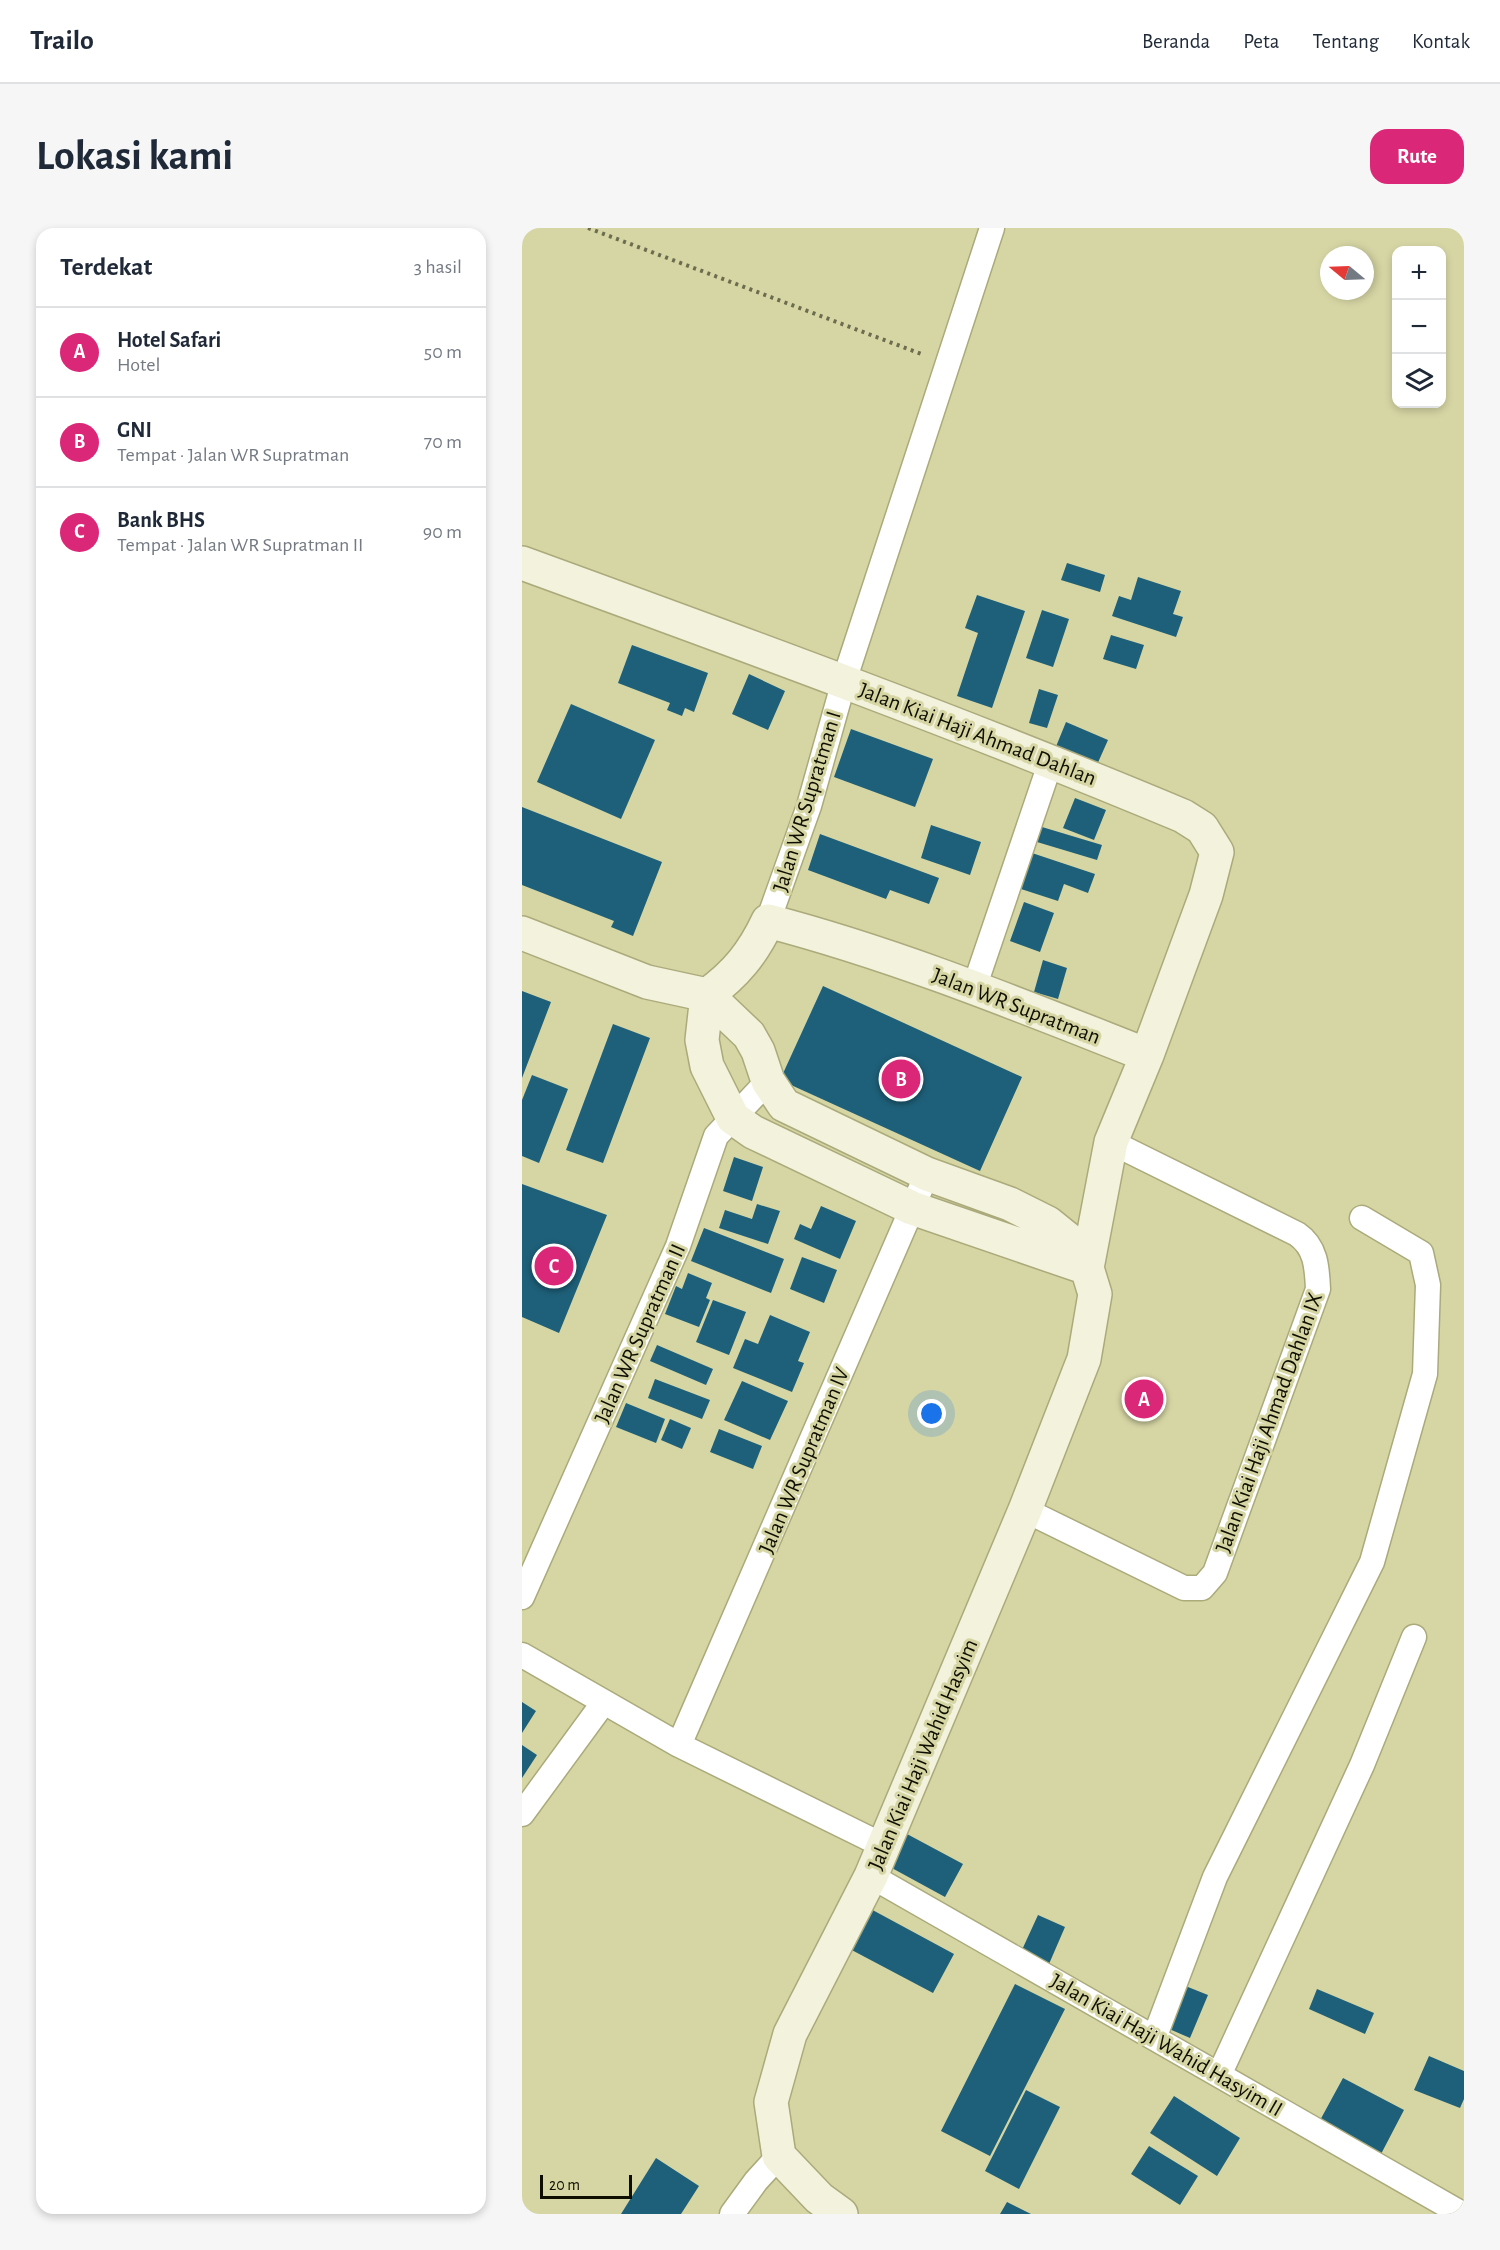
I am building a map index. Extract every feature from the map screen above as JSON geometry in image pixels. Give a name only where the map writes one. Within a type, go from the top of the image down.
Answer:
[{"type":"street","name":"Jalan WR Supratman I","points":[[768,921],[809,807],[844,681],[992,228]]},
{"type":"street","name":"Jalan Kiai Haji Ahmad Dahlan","points":[[522,563],[844,681],[1051,761],[1183,816],[1202,828],[1217,852],[1206,895],[1147,1054]]},
{"type":"street","points":[[974,988],[1051,761]]},
{"type":"street","points":[[768,921],[755,949],[740,968],[707,995],[702,1040],[706,1066],[733,1118],[753,1132],[912,1208],[1087,1268]]},
{"type":"street","name":"Jalan WR Supratman","points":[[768,921],[830,937],[974,988],[1147,1054]]},
{"type":"street","points":[[522,933],[647,982],[707,995],[749,1035],[758,1051],[768,1081],[784,1105],[927,1174],[1010,1204],[1048,1223],[1074,1245],[1087,1268]]},
{"type":"street","points":[[1087,1268],[1111,1142],[1147,1054]]},
{"type":"street","name":"Jalan WR Supratman II","points":[[522,1597],[678,1246],[716,1136],[768,1081]]},
{"type":"street","name":"Jalan Kiai Haji Ahmad Dahlan IX","points":[[1025,1510],[1184,1588],[1202,1588],[1215,1573],[1318,1289],[1312,1249],[1302,1237],[1111,1142]]},
{"type":"street","name":"Jalan WR Supratman IV","points":[[679,1746],[927,1174]]},
{"type":"street","points":[[1155,2036],[1215,1877],[1372,1562],[1425,1374],[1428,1285],[1421,1253],[1362,1218]]},
{"type":"street","name":"Jalan Kiai Haji Wahid Hasyim","points":[[779,2156],[771,2102],[790,2034],[871,1876],[882,1845],[1025,1510],[1084,1359],[1095,1294],[1087,1268]]},
{"type":"street","points":[[1220,2073],[1362,1765],[1414,1637]]},
{"type":"street","points":[[522,1655],[679,1746],[882,1845]]},
{"type":"street","points":[[522,1814],[604,1702]]},
{"type":"street","name":"Jalan Kiai Haji Wahid Hasyim II","points":[[871,1876],[1220,2073],[1462,2214]]},
{"type":"street","points":[[732,2214],[779,2156],[819,2198],[841,2214]]},
{"type":"path","points":[[588,228],[949,365]]},
{"type":"building","points":[[1067,563],[1105,575],[1100,592],[1061,580]]},
{"type":"building","points":[[1138,577],[1181,591],[1173,614],[1183,617],[1176,637],[1112,616],[1119,596],[1131,600]]},
{"type":"building","points":[[977,595],[1025,611],[992,708],[957,696],[978,633],[965,628]]},
{"type":"building","points":[[1042,610],[1069,619],[1053,667],[1026,658]]},
{"type":"building","points":[[1111,635],[1144,645],[1136,669],[1103,659]]},
{"type":"building","points":[[632,645],[708,673],[694,712],[685,708],[682,716],[667,710],[670,703],[618,683]]},
{"type":"building","points":[[749,674],[785,691],[768,730],[732,714]]},
{"type":"building","points":[[1039,689],[1058,695],[1047,728],[1029,723]]},
{"type":"building","points":[[571,704],[655,740],[621,819],[537,782]]},
{"type":"building","points":[[1066,722],[1108,740],[1096,767],[1055,749]]},
{"type":"building","points":[[851,729],[933,759],[915,807],[834,777]]},
{"type":"building","points":[[1075,798],[1106,810],[1094,840],[1063,828]]},
{"type":"building","points":[[522,807],[662,862],[633,936],[611,927],[614,921],[522,885]]},
{"type":"building","points":[[931,825],[981,842],[970,875],[921,858]]},
{"type":"building","points":[[1042,827],[1102,845],[1097,860],[1037,842]]},
{"type":"building","points":[[820,834],[939,878],[929,904],[890,890],[886,899],[808,870]]},
{"type":"building","points":[[1032,853],[1095,874],[1088,893],[1064,884],[1058,901],[1021,889]]},
{"type":"building","points":[[1024,902],[1054,913],[1040,952],[1010,941]]},
{"type":"building","points":[[1043,960],[1067,968],[1058,999],[1034,992]]},
{"type":"building","points":[[823,986],[1022,1077],[980,1171],[780,1080]]},
{"type":"building","points":[[522,991],[551,1002],[522,1078]]},
{"type":"building","points":[[613,1024],[650,1038],[603,1163],[566,1150]]},
{"type":"building","points":[[532,1075],[568,1089],[539,1163],[522,1156],[522,1100]]},
{"type":"building","points":[[734,1157],[763,1167],[752,1201],[723,1191]]},
{"type":"building","points":[[522,1184],[607,1215],[559,1333],[522,1317]]},
{"type":"building","points":[[757,1204],[780,1211],[768,1244],[719,1228],[725,1210],[752,1219]]},
{"type":"building","points":[[821,1206],[856,1221],[840,1259],[794,1239],[800,1224],[811,1229]]},
{"type":"building","points":[[704,1228],[784,1259],[771,1293],[691,1261]]},
{"type":"building","points":[[802,1257],[837,1270],[824,1303],[790,1289]]},
{"type":"building","points":[[688,1273],[712,1283],[706,1298],[710,1300],[699,1327],[665,1314],[676,1286],[682,1289]]},
{"type":"building","points":[[713,1300],[746,1312],[729,1355],[696,1342]]},
{"type":"building","points":[[770,1315],[810,1332],[798,1361],[804,1363],[792,1392],[733,1368],[745,1339],[758,1344]]},
{"type":"building","points":[[657,1345],[713,1369],[706,1385],[650,1361]]},
{"type":"building","points":[[655,1379],[710,1400],[702,1419],[648,1398]]},
{"type":"building","points":[[742,1381],[788,1401],[770,1440],[724,1420]]},
{"type":"building","points":[[626,1403],[665,1419],[656,1443],[616,1427]]},
{"type":"building","points":[[670,1419],[691,1428],[682,1449],[661,1440]]},
{"type":"building","points":[[719,1429],[762,1446],[753,1469],[710,1452]]},
{"type":"building","points":[[522,1702],[536,1711],[522,1733]]},
{"type":"building","points":[[522,1745],[537,1755],[522,1778]]},
{"type":"building","points":[[907,1834],[963,1864],[945,1897],[890,1867]]},
{"type":"building","points":[[867,1907],[954,1954],[933,1993],[846,1947]]},
{"type":"building","points":[[1038,1915],[1065,1927],[1049,1964],[1021,1952]]},
{"type":"building","points":[[1178,1983],[1208,1995],[1190,2038],[1160,2025]]},
{"type":"building","points":[[1015,1984],[1065,2009],[990,2156],[941,2131]]},
{"type":"building","points":[[1317,1989],[1374,2013],[1365,2034],[1309,2009]]},
{"type":"building","points":[[1429,2056],[1464,2071],[1464,2099],[1460,2108],[1414,2090]]},
{"type":"building","points":[[1343,2078],[1404,2110],[1380,2156],[1318,2124]]},
{"type":"building","points":[[1026,2090],[1060,2107],[1019,2189],[985,2171]]},
{"type":"building","points":[[1174,2096],[1240,2138],[1217,2176],[1150,2133]]},
{"type":"building","points":[[1149,2146],[1198,2176],[1180,2205],[1131,2174]]},
{"type":"building","points":[[656,2158],[699,2186],[681,2214],[621,2214]]},
{"type":"building","points":[[1007,2202],[1031,2214],[1000,2214]]},
{"type":"place","name":"GNI","points":[[901,1079]]},
{"type":"place","name":"Bank BHS","points":[[554,1266]]},
{"type":"place","name":"Hotel Safari","points":[[1144,1399]]}]
